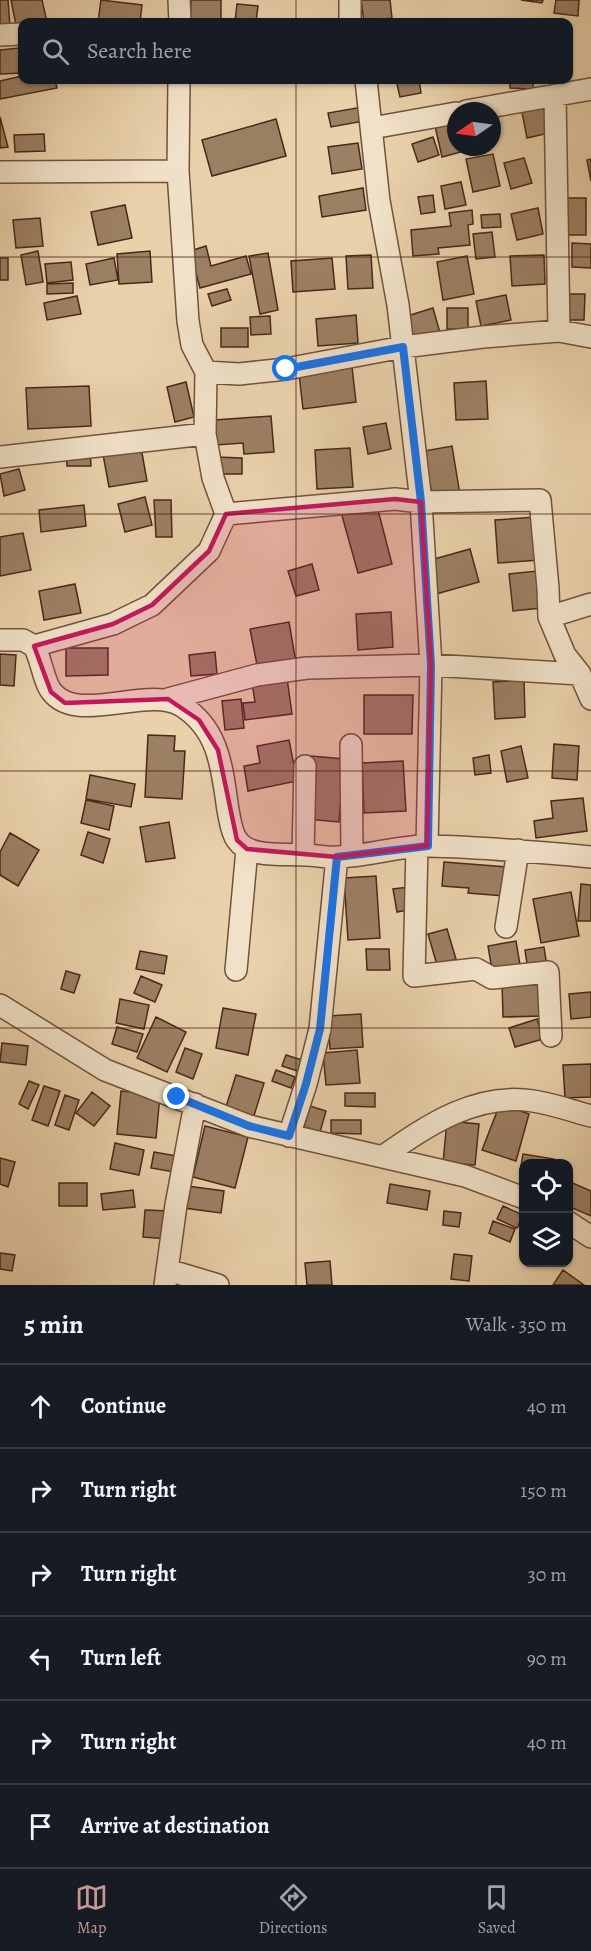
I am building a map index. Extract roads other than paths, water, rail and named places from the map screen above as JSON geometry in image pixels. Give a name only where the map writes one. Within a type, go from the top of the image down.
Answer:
[{"type":"street","points":[[179,0],[180,18]]},
{"type":"street","points":[[350,0],[350,18]]},
{"type":"street","points":[[0,35],[18,34]]},
{"type":"street","points":[[34,646],[113,624],[152,605],[209,551],[226,514],[213,478],[206,434],[206,372],[192,345],[188,321],[178,171],[179,84]]},
{"type":"street","points":[[366,84],[379,201],[398,306],[421,502],[431,665],[414,976],[476,969],[492,978],[548,972],[551,1036]]},
{"type":"street","points":[[501,105],[591,89]]},
{"type":"street","points":[[555,95],[559,331]]},
{"type":"street","points":[[372,128],[447,115]]},
{"type":"street","points":[[0,172],[178,171]]},
{"type":"street","points":[[206,372],[239,374],[286,369],[403,347],[483,337],[559,331],[591,337]]},
{"type":"street","points":[[0,457],[206,434]]},
{"type":"street","points":[[226,514],[395,499],[421,502],[540,500],[549,617],[565,655],[580,674],[591,699]]},
{"type":"street","points":[[549,617],[591,604]]},
{"type":"street","points":[[0,640],[23,640],[34,646],[51,692],[65,703],[82,705],[168,699],[257,675],[307,668],[431,665],[580,674]]},
{"type":"street","points":[[168,699],[182,706],[200,720],[211,734],[218,750],[231,824],[237,840],[248,849],[267,854],[344,856],[422,846],[518,850],[591,857]]},
{"type":"street","points":[[289,1136],[306,1084],[320,1029],[344,856],[351,745]]},
{"type":"street","points":[[303,855],[305,766]]},
{"type":"street","points":[[236,969],[248,849]]},
{"type":"street","points":[[506,927],[518,850]]},
{"type":"street","points":[[0,1005],[105,1070],[249,1126],[465,1176],[519,1196]]},
{"type":"street","points":[[382,1157],[453,1113],[485,1102],[532,1101],[591,1116]]},
{"type":"street","points":[[195,1104],[176,1205],[167,1278],[218,1285]]},
{"type":"street","points":[[573,1225],[591,1237]]}]
